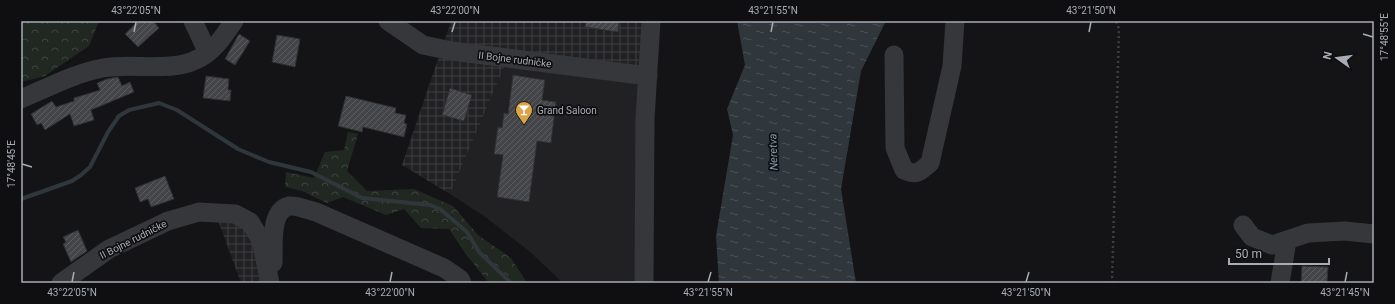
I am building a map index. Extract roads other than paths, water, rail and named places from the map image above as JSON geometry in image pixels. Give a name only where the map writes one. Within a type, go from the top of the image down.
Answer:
[{"type":"street","points":[[193,21],[208,53]]},
{"type":"street","points":[[21,99],[73,76],[104,68],[167,68],[189,64],[208,53],[216,46],[234,21]]},
{"type":"street","name":"II Bojne rudničke","points":[[388,21],[424,45],[452,51],[648,76]]},
{"type":"street","points":[[644,283],[645,119],[651,21]]},
{"type":"street","points":[[894,55],[895,148],[904,170],[913,174],[919,173],[930,163],[952,66],[955,21]]},
{"type":"street","name":"II Bojne rudničke","points":[[269,279],[273,263],[274,225],[279,213],[287,206],[294,206],[316,212],[444,268],[460,279],[462,283]]},
{"type":"street","name":"II Bojne rudničke","points":[[61,283],[109,249],[168,221],[199,212],[235,214],[250,222],[261,240],[269,279]]},
{"type":"street","points":[[1243,225],[1252,237],[1272,245],[1308,233],[1345,232],[1374,234]]},
{"type":"street","points":[[1280,283],[1287,241]]},
{"type":"water","name":"Neretva","points":[[737,21],[886,21],[861,71],[841,189],[856,283],[719,283],[716,236],[733,135],[727,109],[745,65]]},
{"type":"waterway","points":[[21,199],[72,181],[81,175],[90,167],[108,132],[119,116],[129,110],[159,103],[177,110],[238,149],[269,162],[311,172],[362,198],[430,205],[440,209],[467,232],[479,252],[511,283]]},
{"type":"place","name":"Grand Saloon","points":[[524,125]]}]
